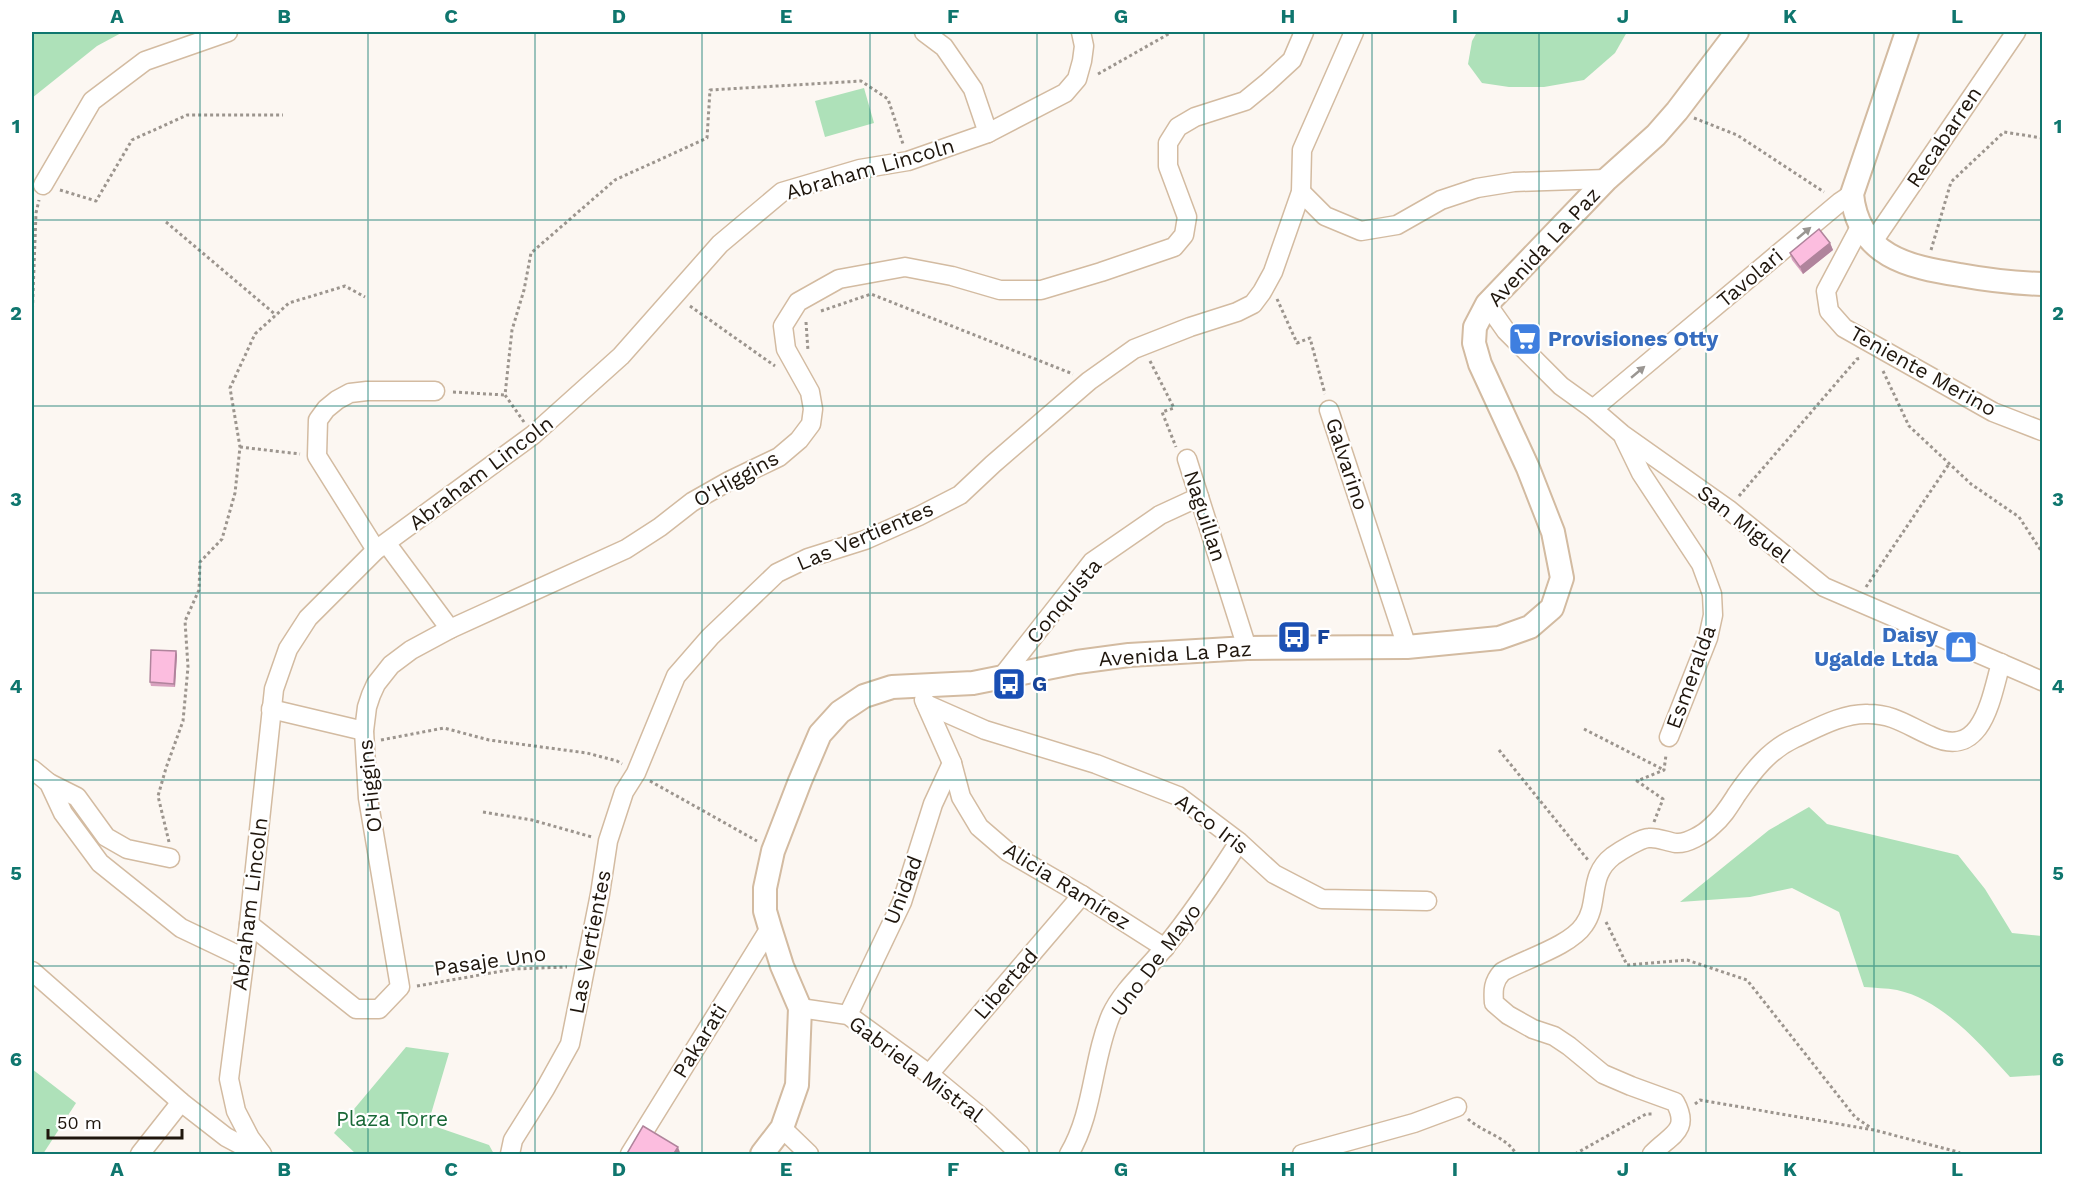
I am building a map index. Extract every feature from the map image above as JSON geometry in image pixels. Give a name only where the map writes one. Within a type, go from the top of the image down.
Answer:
[{"type":"street","points":[[43,185],[92,102],[145,61],[228,32]]},
{"type":"street","points":[[924,32],[944,47],[973,89],[987,134]]},
{"type":"street","name":"Abraham Lincoln","points":[[260,1155],[236,1111],[229,1079],[249,924],[271,709],[280,669],[298,631],[318,606],[382,547],[534,435],[621,356],[720,244],[782,192],[860,168],[908,161],[987,134],[1065,93],[1077,79],[1082,62],[1084,46],[1081,32]]},
{"type":"street","name":"O'Higgins","points":[[400,987],[368,798],[364,737],[367,706],[383,674],[400,657],[450,629],[626,549],[660,527],[692,502],[779,457],[799,440],[811,424],[813,409],[810,392],[786,349],[783,326],[798,302],[839,279],[905,267],[952,276],[1000,290],[1041,290],[1101,273],[1174,248],[1184,235],[1187,218],[1168,166],[1168,143],[1179,127],[1195,117],[1217,108],[1245,101],[1292,60],[1304,32]]},
{"type":"street","name":"Las Vertientes","points":[[510,1155],[513,1140],[570,1044],[608,842],[624,792],[636,773],[676,676],[710,637],[777,573],[808,558],[865,540],[960,495],[1089,381],[1134,349],[1237,312],[1253,304],[1273,273],[1301,192],[1302,150],[1354,32]]},
{"type":"street","name":"Avenida La Paz","points":[[800,1008],[782,966],[765,911],[765,888],[773,851],[820,734],[840,712],[864,696],[892,687],[922,695],[1077,662],[1129,655],[1247,648],[1407,647],[1499,638],[1530,627],[1552,608],[1562,578],[1553,532],[1528,468],[1480,364],[1474,343],[1475,327],[1487,304],[1607,179],[1656,135],[1737,32]]},
{"type":"street","points":[[1907,32],[1846,198],[1854,208],[1866,235],[1896,260],[1925,269],[2008,283],[2043,284]]},
{"type":"street","name":"Recabarren","points":[[1866,235],[2016,32]]},
{"type":"street","points":[[1301,192],[1325,216],[1361,231],[1397,225],[1441,200],[1477,188],[1514,182],[1607,179]]},
{"type":"street","name":"Tavolari","points":[[1593,409],[1846,198]]},
{"type":"street","name":"Teniente Merino","points":[[1866,235],[1826,291],[1828,311],[1835,320],[1872,349],[1993,412],[2043,431]]},
{"type":"street","name":"San Miguel","points":[[1487,304],[1506,331],[1562,386],[1622,434],[1728,509],[1824,587],[2043,681]]},
{"type":"street","points":[[435,391],[367,391],[350,393],[337,400],[318,420],[317,456],[382,547],[450,629]]},
{"type":"street","name":"Galvarino","points":[[1329,410],[1407,647]]},
{"type":"street","name":"Esmeralda","points":[[1622,434],[1641,472],[1701,564],[1712,594],[1713,615],[1708,638],[1669,737]]},
{"type":"street","name":"Naguillan","points":[[1187,459],[1247,648]]},
{"type":"street","name":"Conquista","points":[[1000,679],[1092,562],[1160,515],[1199,497]]},
{"type":"street","points":[[1652,1155],[1673,1137],[1682,1124],[1681,1113],[1675,1101],[1603,1074],[1554,1036],[1533,1029],[1508,1015],[1494,1003],[1495,980],[1502,972],[1573,936],[1584,926],[1592,911],[1593,893],[1598,873],[1612,857],[1647,838],[1678,843],[1697,837],[1712,827],[1726,812],[1755,769],[1773,751],[1793,739],[1837,720],[1867,713],[1900,719],[1933,738],[1953,742],[1966,738],[1978,730],[1985,717],[2001,663]]},
{"type":"street","name":"Alicia Ramírez","points":[[922,695],[952,763],[962,797],[979,827],[1008,852],[1082,895],[1165,948]]},
{"type":"street","name":"Arco Iris","points":[[922,695],[986,729],[1096,764],[1178,796],[1239,842],[1274,874],[1322,899],[1427,901]]},
{"type":"street","points":[[271,709],[364,737]]},
{"type":"street","name":"Unidad","points":[[848,1015],[902,902],[933,804],[952,763]]},
{"type":"street","points":[[32,769],[49,783],[77,797],[106,837],[127,849],[170,858]]},
{"type":"street","points":[[49,783],[63,813],[100,863],[181,928],[244,958]]},
{"type":"street","name":"Uno De Mayo","points":[[1069,1155],[1084,1122],[1102,1042],[1112,1013],[1131,985],[1165,948],[1211,887],[1239,842]]},
{"type":"street","name":"Libertad","points":[[929,1074],[1082,895]]},
{"type":"street","points":[[249,924],[356,1009],[379,1009],[400,987]]},
{"type":"street","name":"Pakarati","points":[[630,1155],[770,928]]},
{"type":"street","points":[[32,971],[182,1102],[226,1137],[260,1155]]},
{"type":"street","points":[[762,1155],[782,1128],[797,1085],[800,1008]]},
{"type":"street","name":"Gabriela Mistral","points":[[800,1008],[848,1015],[929,1074],[980,1116],[1020,1155]]},
{"type":"street","points":[[140,1155],[182,1102]]},
{"type":"street","points":[[1302,1155],[1414,1123],[1457,1107]]},
{"type":"street","points":[[782,1128],[809,1155]]},
{"type":"path","points":[[1094,76],[1172,32]]},
{"type":"path","points":[[534,435],[505,395],[512,330],[524,290],[531,253],[615,180],[707,138],[710,90],[861,81],[888,99],[908,161]]},
{"type":"path","points":[[1677,111],[1737,135],[1846,198]]},
{"type":"path","points":[[32,321],[36,213],[43,185],[96,201],[132,140],[187,115],[283,115]]},
{"type":"path","points":[[1925,269],[1951,182],[2004,132],[2043,138]]},
{"type":"path","points":[[166,222],[276,315]]},
{"type":"path","points":[[170,858],[171,849],[158,796],[183,721],[188,667],[185,621],[199,590],[200,562],[222,539],[235,493],[240,447],[231,388],[255,334],[289,303],[345,286],[365,297]]},
{"type":"path","points":[[817,312],[871,294],[1089,381]]},
{"type":"path","points":[[676,296],[782,371]]},
{"type":"path","name":"Galvarino","points":[[1278,300],[1297,343],[1310,338],[1329,410]]},
{"type":"path","name":"Naguillan","points":[[1134,349],[1139,363],[1149,358],[1174,408],[1161,412],[1180,458],[1187,459]]},
{"type":"path","points":[[1728,509],[1857,359],[1872,349],[1909,426],[1971,484],[2019,518],[2043,552]]},
{"type":"path","points":[[435,391],[505,395]]},
{"type":"path","points":[[240,447],[317,456]]},
{"type":"path","points":[[1856,602],[1949,464]]},
{"type":"path","points":[[364,737],[444,728],[489,740],[587,753],[617,761],[773,851]]},
{"type":"path","points":[[1584,729],[1664,770]]},
{"type":"path","name":"Esmeralda","points":[[1664,770],[1669,737]]},
{"type":"path","points":[[1499,750],[1598,873]]},
{"type":"path","points":[[1647,838],[1663,799],[1637,781],[1664,770]]},
{"type":"path","points":[[483,812],[532,820],[608,842]]},
{"type":"path","points":[[1593,893],[1626,965],[1687,960],[1748,980],[1855,1117],[1874,1130]]},
{"type":"path","name":"Pasaje Uno","points":[[400,987],[420,986],[514,969],[584,966]]},
{"type":"path","points":[[1575,1155],[1646,1114],[1681,1113],[1700,1100],[1874,1130],[1958,1152],[1961,1155]]},
{"type":"path","points":[[1457,1107],[1474,1125],[1512,1147],[1516,1155]]},
{"type":"green space","points":[[32,32],[123,32],[97,46],[32,98]]},
{"type":"green space","points":[[1477,32],[1627,32],[1615,53],[1584,80],[1544,87],[1509,87],[1482,83],[1468,64],[1472,41]]},
{"type":"green space","points":[[864,88],[874,123],[825,137],[815,101]]},
{"type":"green space","points":[[1809,807],[1827,824],[1958,855],[1985,889],[2012,933],[2042,936],[2042,1075],[2010,1077],[1960,1025],[1930,1003],[1897,990],[1864,987],[1839,912],[1792,888],[1750,897],[1680,902],[1769,830]]},
{"type":"green space","name":"Plaza Torre","points":[[406,1047],[449,1053],[428,1124],[489,1145],[494,1154],[356,1154],[334,1133]]},
{"type":"green space","points":[[32,1069],[76,1103],[43,1154],[32,1154]]},
{"type":"building","points":[[1819,229],[1830,243],[1800,267],[1790,253]]},
{"type":"building","points":[[151,650],[176,651],[174,684],[150,682]]},
{"type":"building","points":[[643,1126],[678,1147],[673,1155],[626,1155]]},
{"type":"place","name":"Provisiones Otty","points":[[1525,339]]},
{"type":"place","name":"F","points":[[1294,637]]},
{"type":"place","name":"Daisy Ugalde Ltda","points":[[1961,647]]},
{"type":"place","name":"G","points":[[1009,684]]}]
